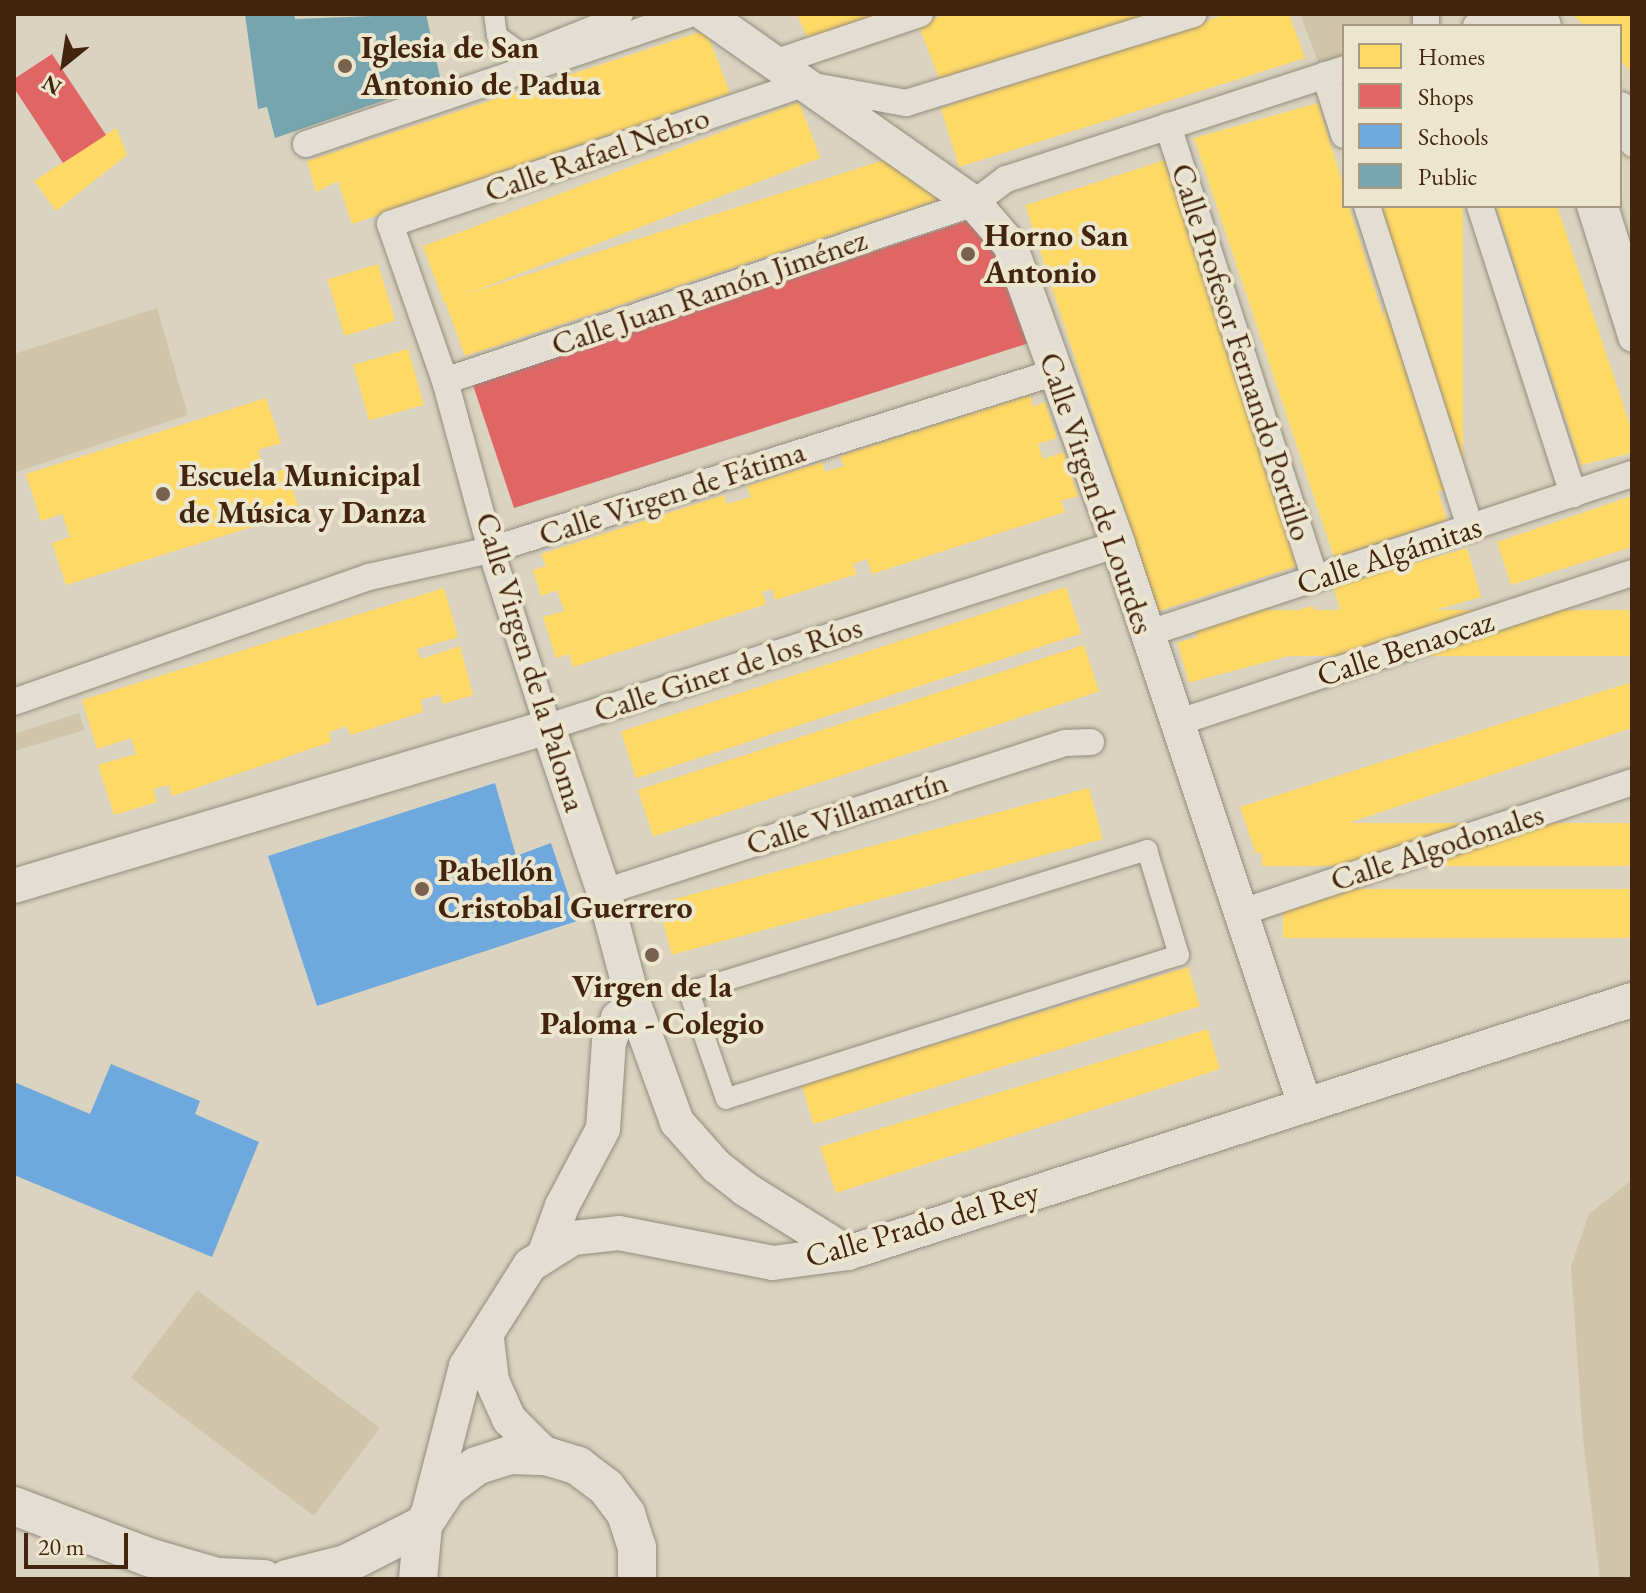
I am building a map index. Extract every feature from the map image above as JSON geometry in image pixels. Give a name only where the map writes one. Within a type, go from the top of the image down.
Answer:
[{"type":"main road","points":[[418,1579],[425,1521],[447,1488],[476,1466],[510,1455],[546,1456],[578,1466],[613,1496],[626,1514],[637,1547],[637,1579]]},
{"type":"main road","points":[[14,1506],[148,1557],[217,1577],[264,1579]]},
{"type":"main road","points":[[287,1579],[346,1564],[425,1521]]},
{"type":"street","points":[[494,14],[497,36],[523,54],[623,14]]},
{"type":"street","points":[[306,144],[689,14]]},
{"type":"street","name":"Calle Virgen de Lourdes","points":[[705,14],[974,203],[1010,245],[1118,544],[1305,1105]]},
{"type":"street","points":[[803,84],[906,103],[1194,14]]},
{"type":"street","points":[[1482,24],[1513,14]]},
{"type":"street","points":[[774,63],[912,16]]},
{"type":"street","points":[[1334,72],[1342,122]]},
{"type":"street","name":"Calle Juan Ramón Jiménez","points":[[445,381],[974,203],[1006,179],[1334,72]]},
{"type":"street","name":"Calle Rafael Nebro","points":[[390,224],[803,84]]},
{"type":"street","name":"Calle Profesor Fernando Portillo","points":[[1168,126],[1315,579]]},
{"type":"street","points":[[1368,208],[1471,529]]},
{"type":"street","points":[[1481,208],[1573,494]]},
{"type":"street","points":[[1591,208],[1632,339]]},
{"type":"street","points":[[1609,208],[1632,282]]},
{"type":"street","name":"Calle Virgen de la Paloma","points":[[390,224],[445,381],[462,463],[604,892],[634,1004],[667,1103],[692,1142],[745,1189],[848,1253]]},
{"type":"street","name":"Calle Virgen de Fátima","points":[[14,702],[369,577],[491,550],[1056,372]]},
{"type":"street","name":"Calle Algámitas","points":[[1146,634],[1632,474]]},
{"type":"street","name":"Calle Giner de los Ríos","points":[[14,886],[548,727],[1118,544]]},
{"type":"street","name":"Calle Benaocaz","points":[[1179,722],[1632,573]]},
{"type":"street","name":"Calle Villamartín","points":[[604,892],[1065,743],[1091,742]]},
{"type":"street","name":"Calle Algodonales","points":[[1242,912],[1632,782]]},
{"type":"street","points":[[1147,850],[1179,955],[726,1099],[689,992],[1147,850]]},
{"type":"street","name":"Calle Prado del Rey","points":[[425,1521],[466,1366],[487,1339],[509,1291],[546,1250],[593,1233],[773,1263],[848,1253],[1632,1000]]},
{"type":"street","points":[[546,1250],[562,1206],[603,1129],[609,1042],[618,1018],[634,1004]]},
{"type":"street","points":[[487,1339],[492,1381],[509,1419],[546,1456]]},
{"type":"shaded area","points":[[1300,14],[1416,14],[1412,24],[1342,24],[1342,57],[1319,64]]},
{"type":"shaded area","points":[[157,308],[188,415],[14,473],[14,354]]},
{"type":"shaded area","points":[[79,713],[85,730],[14,751],[14,734]]},
{"type":"shaded area","points":[[1632,1180],[1632,1579],[1600,1579],[1583,1439],[1571,1266],[1589,1214]]},
{"type":"shaded area","points":[[197,1290],[380,1428],[314,1516],[131,1378]]},
{"type":"building: Homes","points":[[797,14],[886,14],[808,40]]},
{"type":"building: Homes","points":[[947,14],[1148,15],[941,83],[918,24]]},
{"type":"building: Homes","points":[[1227,14],[1289,14],[1305,58],[959,167],[941,108]]},
{"type":"building: Homes","points":[[1572,14],[1632,14],[1632,72],[1622,62],[1622,24],[1583,24]]},
{"type":"building: Homes","points":[[706,30],[730,93],[352,224],[338,181],[316,192],[307,161]]},
{"type":"building: Homes","points":[[799,102],[821,158],[444,302],[423,246]]},
{"type":"building: Homes","points":[[1318,103],[1342,181],[1342,208],[1350,208],[1447,520],[1334,557],[1194,138]]},
{"type":"building: Homes","points":[[116,128],[127,155],[56,211],[34,181]]},
{"type":"building: Homes","points":[[1168,159],[1300,565],[1157,611],[1025,205]]},
{"type":"building: Homes","points":[[884,160],[945,198],[465,356],[445,301]]},
{"type":"building: Homes","points":[[1384,208],[1463,208],[1463,491],[1384,491]]},
{"type":"building: Homes","points":[[1497,208],[1558,208],[1632,431],[1632,453],[1581,465]]},
{"type":"building: Homes","points":[[378,264],[395,320],[345,336],[327,279]]},
{"type":"building: Homes","points":[[408,349],[424,405],[369,420],[353,365]]},
{"type":"building: Homes","points":[[1030,395],[1033,407],[1045,402],[1057,438],[1038,444],[1043,459],[1064,452],[1078,496],[1061,501],[1065,512],[872,574],[867,559],[853,564],[857,574],[775,600],[772,589],[762,592],[766,604],[573,667],[569,654],[556,658],[543,617],[564,611],[557,590],[541,596],[533,570],[546,566],[541,554],[724,495],[727,504],[751,497],[747,486],[822,462],[825,472],[844,466],[840,456]]},
{"type":"building: Homes","name":"Escuela Municipal de Música y Danza","points":[[266,398],[281,443],[258,450],[266,475],[286,469],[300,512],[66,585],[52,543],[70,537],[62,514],[41,521],[26,474]]},
{"type":"building: Homes","points":[[1632,496],[1632,547],[1511,585],[1497,542]]},
{"type":"building: Homes","points":[[1467,548],[1481,597],[1347,635],[1333,586]]},
{"type":"building: Homes","points":[[1066,587],[1081,634],[636,778],[621,732]]},
{"type":"building: Homes","points":[[444,588],[458,637],[417,649],[421,659],[460,646],[473,695],[443,704],[440,694],[421,700],[423,712],[351,735],[346,726],[329,732],[331,742],[172,796],[169,785],[153,789],[157,802],[114,815],[98,765],[136,754],[131,738],[97,749],[82,700]]},
{"type":"building: Homes","points":[[1313,606],[1324,647],[1189,683],[1178,642]]},
{"type":"building: Homes","points":[[1197,610],[1632,610],[1632,656],[1197,656]]},
{"type":"building: Homes","points":[[1084,645],[1099,692],[653,837],[638,790]]},
{"type":"building: Homes","points":[[1632,682],[1632,728],[1256,854],[1240,807]]},
{"type":"building: Homes","points":[[1089,788],[1103,839],[672,955],[658,903]]},
{"type":"building: Homes","points":[[1262,823],[1632,823],[1632,866],[1262,866]]},
{"type":"building: Homes","points":[[1283,889],[1632,889],[1632,938],[1283,938]]},
{"type":"building: Homes","points":[[1188,967],[1200,1006],[814,1124],[802,1085]]},
{"type":"building: Homes","points":[[1208,1029],[1220,1069],[836,1193],[820,1147]]},
{"type":"building: Shops","points":[[52,54],[106,135],[63,163],[14,88],[14,79]]},
{"type":"building: Shops","points":[[972,219],[1004,264],[1029,343],[514,508],[473,385]]},
{"type":"building: Schools","name":"Pabellón Cristobal Guerrero","points":[[495,783],[516,856],[551,843],[577,921],[317,1006],[268,856]]},
{"type":"building: Schools","points":[[111,1064],[200,1101],[195,1114],[259,1142],[212,1257],[14,1175],[14,1082],[90,1114]]},
{"type":"building: Public","name":"Iglesia de San Antonio de Padua","points":[[245,14],[294,14],[295,19],[426,14],[441,81],[275,138],[267,107],[258,109]]},
{"type":"place","name":"Iglesia de San Antonio de Padua","points":[[345,66]]},
{"type":"place","name":"Horno San Antonio","points":[[968,254]]},
{"type":"place","name":"Escuela Municipal de Música y Danza","points":[[163,494]]},
{"type":"place","name":"Pabellón Cristobal Guerrero","points":[[422,889]]},
{"type":"place","name":"Virgen de la Paloma - Colegio","points":[[652,955]]}]
